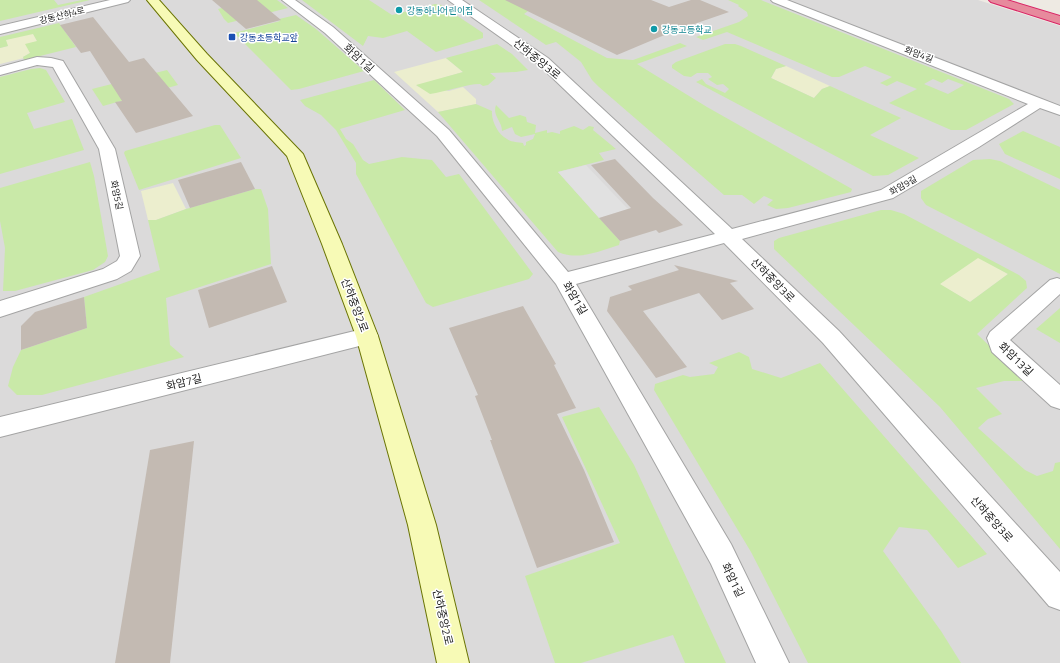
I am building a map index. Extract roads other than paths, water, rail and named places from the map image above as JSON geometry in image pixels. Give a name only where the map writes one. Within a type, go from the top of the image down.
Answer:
[{"type":"highway","points":[[995,0],[1060,20]]},
{"type":"highway","points":[[1019,0],[1060,12]]},
{"type":"main road","name":"산하중앙2로","points":[[153,0],[202,57],[295,154],[332,244],[367,336],[422,525],[453,663]]},
{"type":"street","name":"강동산하4로","points":[[0,30],[124,0]]},
{"type":"street","name":"화암1길","points":[[288,0],[329,30],[443,133],[564,280],[721,554],[773,663]]},
{"type":"street","name":"산하중앙3로","points":[[454,0],[543,61],[729,237],[831,337],[1060,595]]},
{"type":"street","name":"화암4길","points":[[777,0],[1060,111]]},
{"type":"street","name":"화암5길","points":[[0,71],[38,61],[51,61],[58,64],[107,150],[130,256],[124,266],[110,274],[0,309]]},
{"type":"street","name":"화암9길","points":[[564,280],[887,194],[973,144],[1039,103]]},
{"type":"street","name":"화암13길","points":[[1056,285],[998,338],[997,341],[1000,346],[1060,399]]},
{"type":"street","name":"화암7길","points":[[0,427],[367,336]]},
{"type":"place","name":"강동하나어린이집","points":[[399,10]]},
{"type":"place","name":"강동고등학교","points":[[654,29]]},
{"type":"place","name":"강동초등학교앞","points":[[232,37]]}]
